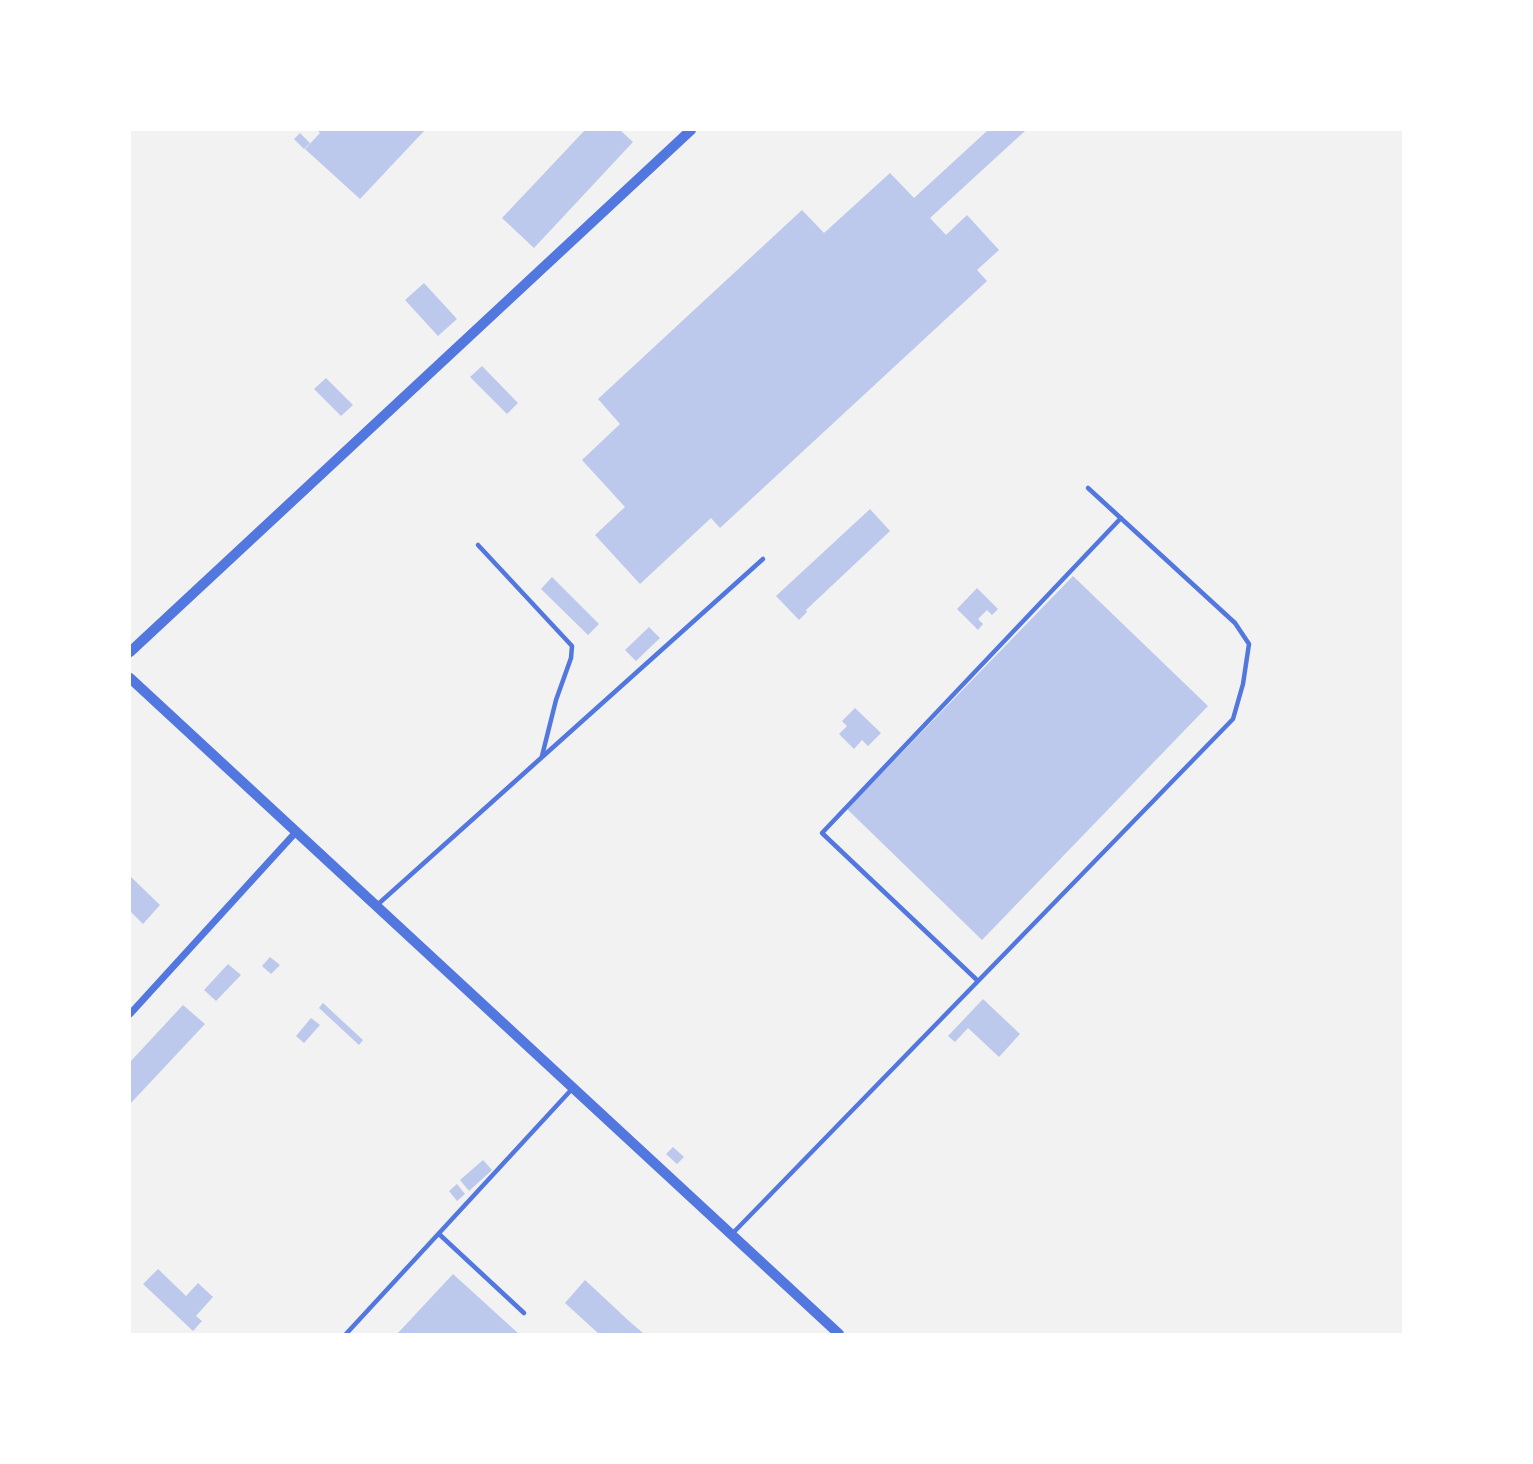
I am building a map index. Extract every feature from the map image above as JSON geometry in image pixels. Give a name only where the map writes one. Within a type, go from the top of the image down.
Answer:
[{"type":"street","points":[[130,652],[691,130]]},
{"type":"street","points":[[130,678],[731,1235],[826,1330],[839,1335]]},
{"type":"street","points":[[130,1014],[296,832]]},
{"type":"lane","points":[[731,1235],[1233,719],[1243,684],[1249,644],[1235,623],[1088,488]]},
{"type":"lane","points":[[978,981],[822,833],[1121,518]]},
{"type":"lane","points":[[478,545],[572,646],[571,658],[556,699],[542,757]]},
{"type":"lane","points":[[376,906],[764,559]]},
{"type":"lane","points":[[346,1335],[573,1088]]},
{"type":"lane","points":[[439,1234],[524,1313]]},
{"type":"building","points":[[317,130],[425,130],[360,199],[305,149],[320,133]]},
{"type":"building","points":[[585,130],[620,130],[633,142],[534,248],[502,218]]},
{"type":"building","points":[[988,130],[1026,130],[930,218],[946,235],[967,215],[999,250],[977,270],[987,281],[720,528],[711,518],[640,584],[595,535],[625,507],[582,460],[620,424],[598,399],[802,210],[824,233],[890,173],[914,198]]},
{"type":"building","points":[[300,133],[310,143],[304,149],[294,139]]},
{"type":"building","points":[[424,283],[457,319],[438,336],[405,300]]},
{"type":"building","points":[[482,366],[518,403],[507,414],[470,377]]},
{"type":"building","points":[[326,378],[353,405],[341,416],[314,389]]},
{"type":"building","points":[[870,509],[890,531],[806,610],[799,620],[776,596]]},
{"type":"building","points":[[1073,576],[1208,706],[982,940],[847,809]]},
{"type":"building","points":[[552,577],[599,624],[588,635],[541,589]]},
{"type":"building","points":[[977,588],[998,609],[992,615],[987,610],[978,619],[983,624],[978,630],[957,609]]},
{"type":"building","points":[[649,627],[660,638],[636,661],[625,650]]},
{"type":"building","points":[[855,708],[881,733],[868,746],[862,740],[854,749],[839,734],[847,726],[842,721]]},
{"type":"building","points":[[130,876],[160,905],[143,924],[130,911]]},
{"type":"building","points":[[270,957],[280,965],[271,974],[262,966]]},
{"type":"building","points":[[228,964],[241,975],[216,1001],[204,990]]},
{"type":"building","points":[[983,999],[1020,1034],[999,1057],[968,1028],[955,1042],[948,1036]]},
{"type":"building","points":[[323,1003],[363,1040],[359,1045],[319,1008]]},
{"type":"building","points":[[183,1005],[205,1024],[130,1104],[130,1062]]},
{"type":"building","points":[[311,1018],[320,1025],[304,1043],[296,1036]]},
{"type":"building","points":[[673,1147],[684,1157],[677,1164],[666,1154]]},
{"type":"building","points":[[483,1160],[492,1170],[469,1191],[460,1180]]},
{"type":"building","points":[[457,1184],[465,1194],[457,1201],[449,1191]]},
{"type":"building","points":[[158,1269],[186,1296],[198,1283],[213,1297],[196,1316],[202,1321],[193,1331],[143,1284]]},
{"type":"building","points":[[453,1274],[519,1334],[397,1334]]},
{"type":"building","points":[[585,1280],[644,1334],[599,1334],[565,1303]]}]
